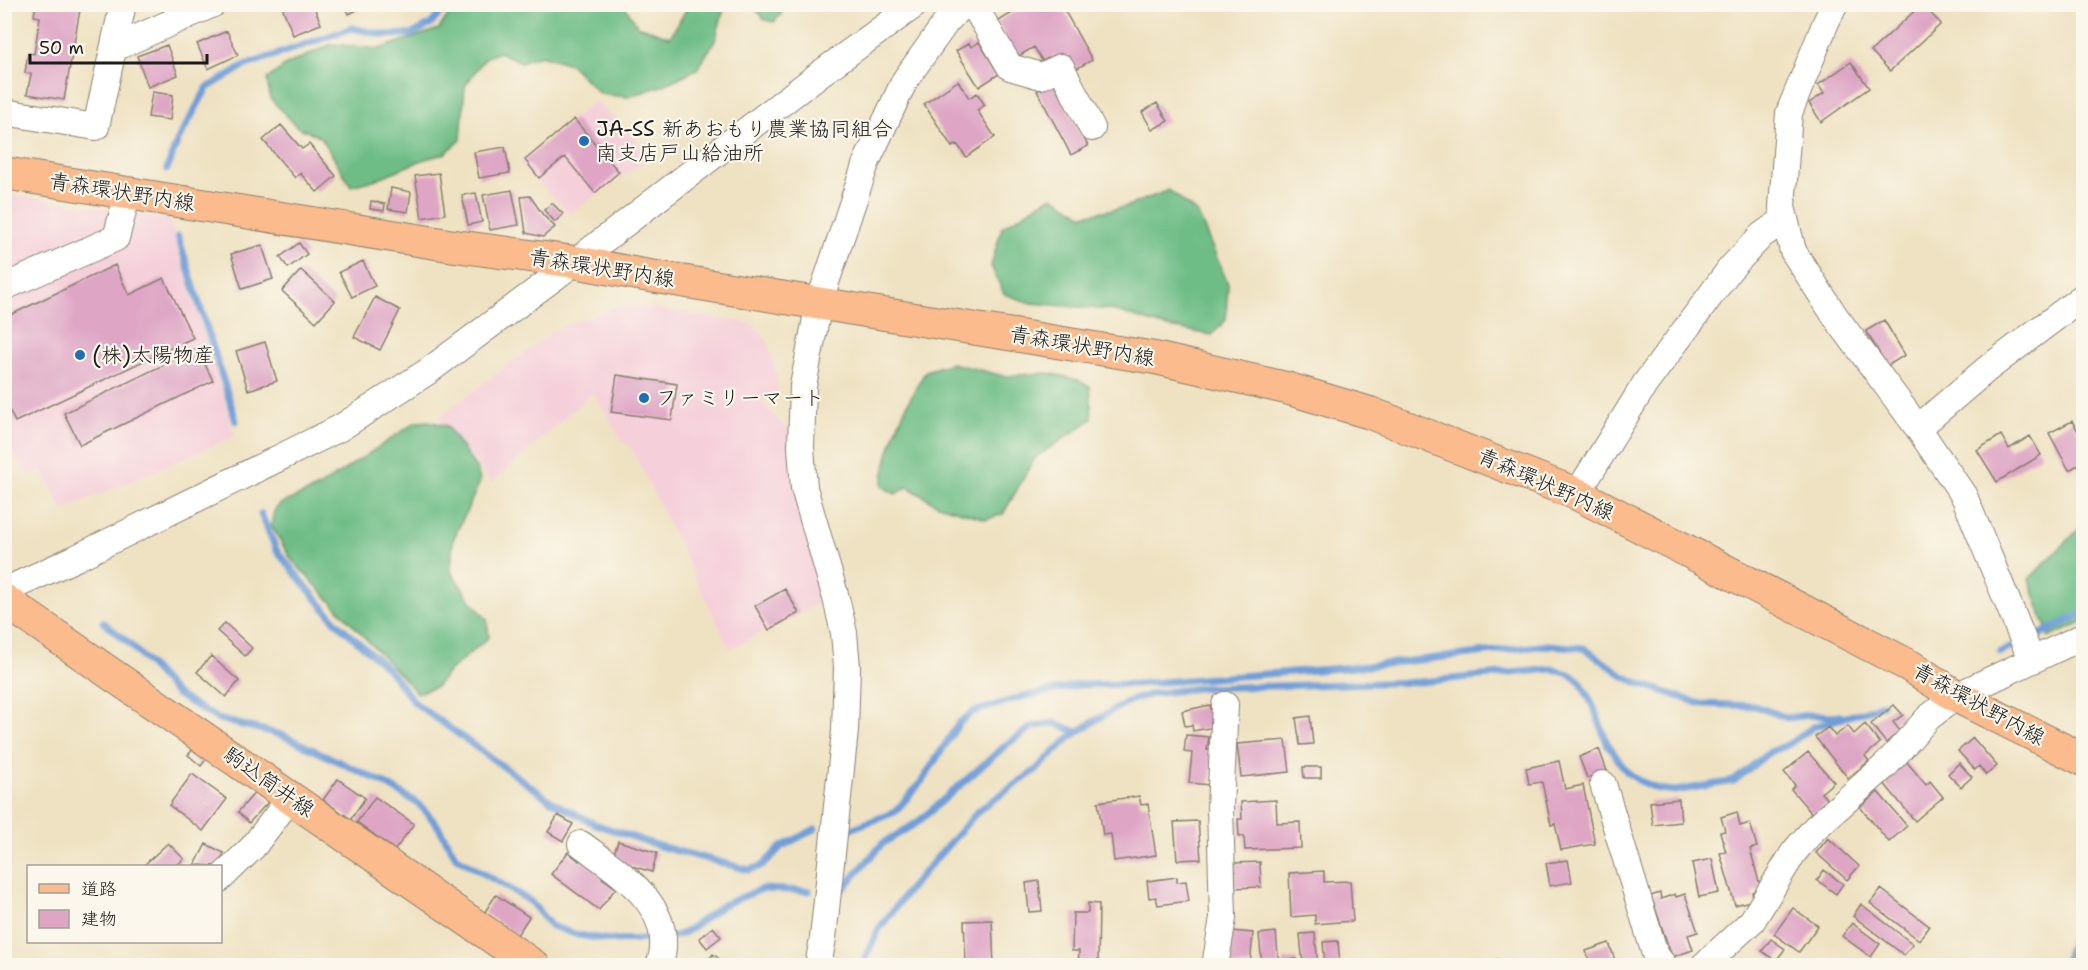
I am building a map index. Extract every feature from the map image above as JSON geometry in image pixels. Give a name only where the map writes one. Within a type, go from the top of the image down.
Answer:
[{"type":"main road","name":"青森環状野内線","points":[[4,173],[436,243],[575,262],[1155,358],[1286,388],[1370,413],[1577,494],[1910,666],[1956,696],[2084,760]]},
{"type":"main road","name":"駒込筒井線","points":[[4,600],[534,966]]},
{"type":"street","points":[[4,112],[96,127],[123,4]]},
{"type":"street","points":[[114,48],[213,4]]},
{"type":"street","points":[[818,966],[845,731],[847,667],[844,633],[836,598],[804,488],[801,447],[803,386],[819,303],[866,163],[905,80],[947,21],[964,4]]},
{"type":"street","points":[[972,4],[1010,67],[1041,76],[1061,67],[1092,128]]},
{"type":"street","points":[[1836,4],[1826,22],[1790,113],[1782,207],[1793,251],[1835,316],[1918,428],[1964,496],[2031,659]]},
{"type":"street","points":[[4,591],[340,428],[427,372],[575,262],[902,8]]},
{"type":"street","points":[[4,287],[116,238],[128,193]]},
{"type":"street","points":[[1577,494],[1645,384],[1730,268],[1762,235],[1785,219]]},
{"type":"street","points":[[1918,428],[1987,369],[2084,296]]},
{"type":"street","points":[[1703,966],[1752,921],[1794,852],[1815,828],[1886,765],[1928,718],[1956,696],[2084,636]]},
{"type":"street","points":[[1215,966],[1223,918],[1220,807],[1225,705]]},
{"type":"street","points":[[1603,784],[1655,954],[1664,966]]},
{"type":"street","points":[[222,877],[253,847],[291,797]]},
{"type":"street","points":[[581,844],[625,877],[651,905],[661,945]]},
{"type":"shaded area","points":[[595,101],[633,136],[648,158],[570,214],[519,163]]},
{"type":"shaded area","points":[[4,193],[170,219],[235,436],[63,510],[42,470],[28,476],[5,442]]},
{"type":"shaded area","points":[[626,304],[752,324],[766,338],[772,355],[779,393],[760,401],[791,433],[828,599],[730,649],[632,449],[621,440],[593,392],[492,483],[439,417],[560,327]]},
{"type":"green space","points":[[455,4],[624,5],[638,26],[670,37],[689,5],[731,5],[724,9],[715,41],[697,69],[664,85],[628,97],[600,94],[570,64],[540,55],[521,62],[499,52],[485,58],[465,86],[461,140],[444,154],[425,159],[374,180],[351,186],[321,137],[297,127],[270,98],[267,79],[286,65],[332,44],[379,49],[439,29]]},
{"type":"green space","points":[[754,5],[775,5],[782,13],[774,22],[763,19]]},
{"type":"green space","points":[[1169,190],[1198,214],[1228,284],[1226,320],[1212,335],[1163,326],[1112,310],[1031,303],[1004,294],[991,266],[1002,227],[1052,196],[1083,215],[1125,207]]},
{"type":"green space","points":[[951,363],[1004,376],[1048,373],[1078,380],[1090,387],[1092,419],[1035,458],[1003,514],[986,519],[938,505],[908,487],[895,494],[882,486],[892,441],[918,384],[926,371]]},
{"type":"green space","points":[[429,421],[447,426],[478,471],[480,482],[453,540],[451,572],[487,619],[489,637],[448,672],[436,687],[417,693],[291,559],[271,525],[274,511],[280,504],[317,488],[416,422]]},
{"type":"green space","points":[[2083,525],[2083,623],[2049,637],[2029,579]]},
{"type":"water","points":[[2083,895],[2083,965],[2062,965],[2082,897]]},
{"type":"building","points":[[4,4],[11,4],[6,35],[4,35]]},
{"type":"building","points":[[36,4],[81,4],[64,100],[27,94],[31,74],[25,73],[28,53],[34,54],[40,17],[34,16]]},
{"type":"building","points":[[160,4],[180,4],[180,5],[163,11]]},
{"type":"building","points":[[281,4],[313,4],[321,24],[293,35]]},
{"type":"building","points":[[344,4],[369,4],[349,14]]},
{"type":"building","points":[[1027,4],[1061,4],[1092,60],[1076,69],[1068,55],[1046,67],[1034,47],[1017,57],[997,22]]},
{"type":"building","points":[[1922,4],[1941,24],[1890,71],[1871,51]]},
{"type":"building","points":[[227,31],[238,55],[208,69],[197,44]]},
{"type":"building","points":[[979,42],[999,74],[979,87],[956,51],[969,43],[971,47]]},
{"type":"building","points":[[167,45],[178,75],[148,87],[137,56]]},
{"type":"building","points":[[1851,62],[1869,88],[1821,122],[1809,103],[1824,93],[1818,85]]},
{"type":"building","points":[[958,81],[969,98],[977,93],[985,105],[977,110],[995,137],[966,157],[957,144],[952,147],[924,104]]},
{"type":"building","points":[[1053,82],[1088,146],[1071,155],[1037,91]]},
{"type":"building","points":[[152,92],[173,95],[170,120],[148,117]]},
{"type":"building","points":[[1157,103],[1168,121],[1152,130],[1142,112]]},
{"type":"building","points":[[574,119],[619,172],[595,193],[565,157],[539,178],[525,160]]},
{"type":"building","points":[[281,125],[302,149],[309,144],[336,176],[317,192],[300,173],[295,178],[263,140]]},
{"type":"building","points":[[505,147],[510,173],[479,178],[474,152]]},
{"type":"building","points":[[439,173],[445,214],[422,218],[415,176]]},
{"type":"building","points":[[391,188],[411,192],[408,212],[388,209]]},
{"type":"building","points":[[512,190],[519,225],[490,230],[483,195]]},
{"type":"building","points":[[476,193],[482,222],[468,225],[462,195]]},
{"type":"building","points":[[530,196],[543,215],[555,227],[543,237],[526,233],[521,197]]},
{"type":"building","points":[[371,201],[385,204],[384,211],[370,209]]},
{"type":"building","points":[[552,203],[563,214],[555,222],[544,210]]},
{"type":"building","points":[[299,243],[307,254],[288,268],[280,257]]},
{"type":"building","points":[[262,245],[273,279],[242,289],[231,254]]},
{"type":"building","points":[[363,261],[375,286],[352,297],[339,272]]},
{"type":"building","name":"(株)太陽物産","points":[[115,265],[129,295],[164,278],[193,338],[182,343],[186,353],[197,348],[213,381],[80,445],[64,413],[180,357],[175,346],[15,422],[4,399],[4,318]]},
{"type":"building","points":[[301,270],[335,301],[316,322],[282,291]]},
{"type":"building","points":[[375,297],[400,310],[380,350],[354,337]]},
{"type":"building","points":[[1884,320],[1905,355],[1887,366],[1866,331]]},
{"type":"building","points":[[265,342],[277,381],[248,390],[236,351]]},
{"type":"building","name":"ファミリーマート","points":[[617,375],[677,384],[672,420],[611,412]]},
{"type":"building","points":[[2072,421],[2084,441],[2084,462],[2069,470],[2049,433]]},
{"type":"building","points":[[2001,435],[2009,449],[2030,436],[2041,455],[1997,482],[1977,450]]},
{"type":"building","points":[[785,589],[799,613],[769,630],[755,606]]},
{"type":"building","points":[[225,623],[252,648],[245,656],[217,631]]},
{"type":"building","points":[[211,656],[239,681],[226,697],[197,672]]},
{"type":"building","points":[[1210,705],[1215,727],[1193,731],[1192,725],[1185,726],[1182,711]]},
{"type":"building","points":[[1894,705],[1903,715],[1893,722],[1900,731],[1886,743],[1871,724]]},
{"type":"building","points":[[1310,716],[1313,744],[1300,745],[1296,718]]},
{"type":"building","points":[[1865,724],[1880,743],[1865,756],[1869,761],[1848,778],[1815,737],[1828,727],[1835,736],[1848,726],[1854,734]]},
{"type":"building","points":[[1186,735],[1209,737],[1207,750],[1213,750],[1210,785],[1189,783],[1192,753],[1184,752]]},
{"type":"building","points":[[1973,738],[1997,766],[1986,775],[1979,766],[1975,770],[1958,751]]},
{"type":"building","points":[[1286,740],[1290,772],[1241,777],[1237,744]]},
{"type":"building","points":[[197,745],[209,755],[201,766],[188,755]]},
{"type":"building","points":[[1599,749],[1607,771],[1587,778],[1579,757]]},
{"type":"building","points":[[1808,752],[1834,782],[1821,793],[1829,801],[1813,815],[1791,789],[1795,785],[1784,772]]},
{"type":"building","points":[[1559,761],[1565,789],[1583,785],[1595,844],[1561,850],[1555,824],[1551,825],[1542,782],[1529,784],[1526,768]]},
{"type":"building","points":[[1906,761],[1926,785],[1930,781],[1943,797],[1915,821],[1883,782]]},
{"type":"building","points":[[1959,763],[1972,777],[1961,787],[1948,774]]},
{"type":"building","points":[[1303,767],[1321,767],[1321,778],[1304,778]]},
{"type":"building","points":[[192,774],[227,799],[203,831],[169,805]]},
{"type":"building","points":[[338,779],[365,798],[351,819],[323,800]]},
{"type":"building","points":[[257,790],[269,801],[249,823],[238,812]]},
{"type":"building","points":[[1878,792],[1907,826],[1889,842],[1860,807]]},
{"type":"building","points":[[1139,796],[1141,805],[1148,804],[1156,855],[1114,861],[1111,834],[1103,835],[1098,802]]},
{"type":"building","points":[[375,797],[414,824],[395,850],[357,822]]},
{"type":"building","points":[[1679,799],[1681,822],[1653,825],[1650,802]]},
{"type":"building","points":[[1276,800],[1277,823],[1300,822],[1301,848],[1245,850],[1244,836],[1239,837],[1238,819],[1242,819],[1241,802]]},
{"type":"building","points":[[1737,812],[1740,826],[1750,823],[1757,847],[1750,849],[1761,889],[1752,892],[1754,900],[1735,905],[1720,853],[1726,852],[1720,832],[1725,831],[1721,817]]},
{"type":"building","points":[[558,815],[573,824],[563,841],[548,832]]},
{"type":"building","points":[[1198,821],[1201,859],[1177,860],[1174,822]]},
{"type":"building","points":[[1828,838],[1859,866],[1847,880],[1816,853]]},
{"type":"building","points":[[618,841],[657,853],[652,872],[612,860]]},
{"type":"building","points":[[168,843],[184,859],[177,865],[144,865]]},
{"type":"building","points":[[206,844],[224,853],[218,865],[195,865]]},
{"type":"building","points":[[568,852],[579,861],[583,856],[606,874],[602,878],[616,888],[599,910],[551,874]]},
{"type":"building","points":[[1712,859],[1719,893],[1699,897],[1692,863]]},
{"type":"building","points":[[1568,860],[1572,882],[1550,886],[1546,863]]},
{"type":"building","points":[[1260,862],[1261,887],[1232,888],[1231,863]]},
{"type":"building","points":[[1824,870],[1843,884],[1836,894],[1817,880]]},
{"type":"building","points":[[1324,871],[1324,882],[1350,881],[1353,921],[1315,924],[1315,915],[1291,917],[1289,873]]},
{"type":"building","points":[[1177,877],[1177,882],[1186,881],[1189,901],[1158,905],[1156,897],[1149,898],[1147,881]]},
{"type":"building","points":[[1039,881],[1042,911],[1029,912],[1026,883]]},
{"type":"building","points":[[1881,889],[1929,926],[1919,940],[1870,903]]},
{"type":"building","points":[[1660,893],[1661,899],[1675,894],[1676,897],[1685,894],[1698,932],[1688,935],[1693,950],[1672,957],[1651,896]]},
{"type":"building","points":[[496,895],[529,917],[517,935],[484,913]]},
{"type":"building","points":[[1088,903],[1099,904],[1098,966],[1078,966],[1079,951],[1072,951],[1073,913],[1088,913]]},
{"type":"building","points":[[1861,904],[1913,944],[1904,955],[1853,916]]},
{"type":"building","points":[[1793,908],[1818,926],[1799,952],[1774,934]]},
{"type":"building","points":[[992,920],[994,966],[966,966],[964,921]]},
{"type":"building","points":[[1852,923],[1880,944],[1871,957],[1842,936]]},
{"type":"building","points":[[713,927],[721,937],[707,948],[699,938]]},
{"type":"building","points":[[1231,931],[1253,933],[1250,966],[1228,966]]},
{"type":"building","points":[[1276,932],[1279,966],[1262,966],[1259,934]]},
{"type":"building","points":[[1315,933],[1318,966],[1303,966],[1300,934]]},
{"type":"building","points":[[1771,939],[1785,949],[1776,961],[1762,951]]},
{"type":"building","points":[[1338,941],[1340,966],[1325,966],[1323,942]]},
{"type":"building","points":[[1609,943],[1617,966],[1591,966],[1586,951]]},
{"type":"building","points":[[713,954],[728,966],[704,966]]},
{"type":"building","points":[[1297,959],[1297,966],[1284,966],[1284,960]]},
{"type":"building","points":[[1498,959],[1500,966],[1484,966],[1483,962]]},
{"type":"building","points":[[1737,960],[1742,966],[1729,966]]},
{"type":"waterway","points":[[167,169],[177,142],[207,88],[244,66],[352,28],[385,35],[412,34],[431,24],[448,4]]},
{"type":"waterway","points":[[178,236],[236,421]]},
{"type":"waterway","points":[[261,514],[277,551],[336,622],[387,668],[415,703],[551,801],[595,824],[659,846],[749,870],[762,866],[781,847],[815,829]]},
{"type":"waterway","points":[[2037,636],[2084,613]]},
{"type":"waterway","points":[[103,622],[130,644],[176,694],[218,719],[282,735],[384,783],[419,804],[438,826],[456,857],[530,901],[551,926],[578,935],[610,940],[657,939]]},
{"type":"waterway","points":[[853,828],[895,812],[922,781],[959,723],[973,712],[1021,697],[1079,685],[1136,684],[1368,666],[1548,645],[1584,648],[1625,677],[1701,704],[1755,706],[1787,718],[1808,715],[1840,716]]},
{"type":"waterway","points":[[2000,652],[2013,647]]},
{"type":"waterway","points":[[862,966],[878,930],[911,887],[979,810],[1036,770],[1069,738],[1129,701],[1152,694],[1199,688],[1420,682],[1552,669],[1569,674],[1580,681],[1594,708],[1607,743],[1626,771],[1638,780],[1658,789],[1675,791],[1734,781],[1768,753],[1789,744],[1813,727],[1882,704]]},
{"type":"waterway","points":[[843,889],[882,844],[918,822],[1007,744],[1032,727],[1054,723],[1078,732]]},
{"type":"waterway","points":[[668,938],[684,933],[723,905],[762,889],[809,891]]},
{"type":"place","name":"JA-SS 新あおもり農業協同組合 南支店戸山給油所","points":[[584,141]]},
{"type":"place","name":"(株)太陽物産","points":[[80,355]]},
{"type":"place","name":"ファミリーマート","points":[[644,398]]}]
